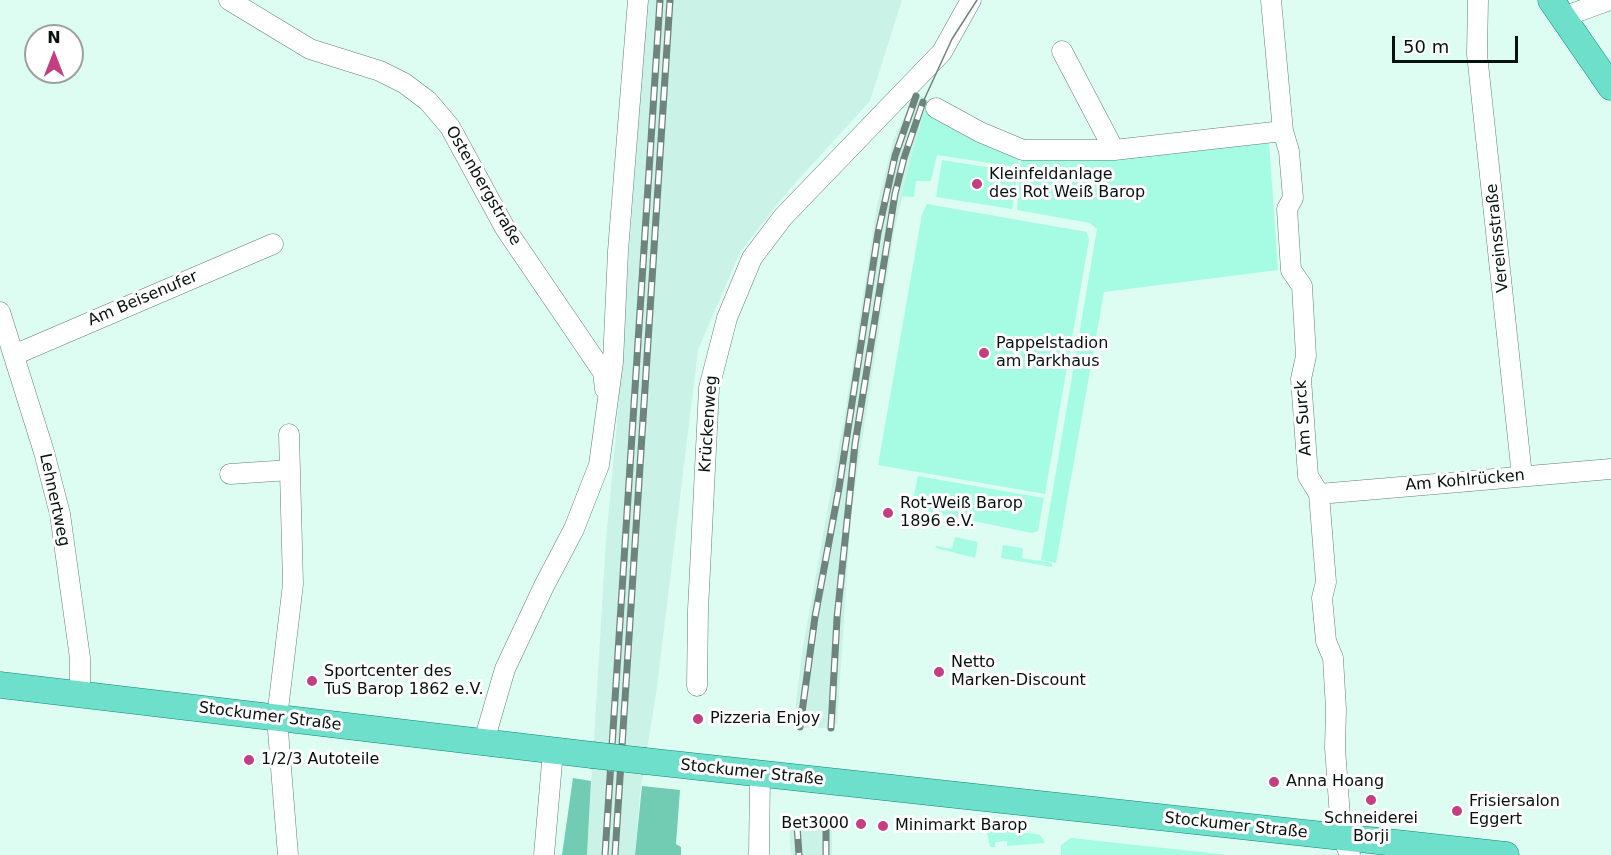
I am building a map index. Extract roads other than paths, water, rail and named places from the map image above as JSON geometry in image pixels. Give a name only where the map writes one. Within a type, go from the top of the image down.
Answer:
[{"type":"main road","points":[[1557,8],[1611,87]]},
{"type":"main road","name":"Stockumer Straße","points":[[0,685],[484,741],[1347,846],[1506,855]]},
{"type":"street","name":"Ostenbergstraße","points":[[229,0],[310,49],[380,71],[404,83],[428,101],[450,127],[506,228],[603,372],[607,404]]},
{"type":"street","name":"Ostenbergstraße","points":[[484,741],[505,669],[574,529],[599,465],[612,362],[618,251],[638,0]]},
{"type":"street","name":"Krückenweg","points":[[696,686],[709,388],[727,318],[752,258],[783,217],[942,52],[971,0]]},
{"type":"street","name":"Am Surck","points":[[1271,0],[1283,130],[1289,151],[1293,198],[1287,208],[1291,270],[1302,286],[1306,356],[1301,374],[1308,476],[1319,494],[1326,582],[1322,598],[1326,641],[1333,658],[1336,710],[1335,748],[1347,846]]},
{"type":"street","name":"Vereinsstraße","points":[[1478,0],[1477,54],[1522,477]]},
{"type":"street","points":[[1557,8],[1610,0]]},
{"type":"street","points":[[1062,51],[1114,150]]},
{"type":"street","points":[[936,108],[980,132],[1023,150],[1114,150],[1283,130]]},
{"type":"street","name":"Am Beisenufer","points":[[14,355],[273,244]]},
{"type":"street","name":"Lehnertweg","points":[[0,312],[44,452],[60,514],[80,658],[80,694]]},
{"type":"street","points":[[288,855],[277,718],[293,584],[289,434]]},
{"type":"street","name":"Am Kohlrücken","points":[[1319,494],[1611,469]]},
{"type":"street","points":[[230,474],[290,470]]},
{"type":"street","points":[[544,855],[554,751]]},
{"type":"street","points":[[759,855],[760,774]]},
{"type":"tram line","points":[[923,102],[952,39],[977,0]]},
{"type":"railway","points":[[605,855],[660,0]]},
{"type":"railway","points":[[615,855],[670,0]]},
{"type":"railway","points":[[800,727],[815,617],[839,488],[878,233],[895,156],[916,96]]},
{"type":"railway","points":[[831,728],[837,618],[855,444],[895,194],[904,158],[923,102]]},
{"type":"railway","points":[[797,825],[799,855]]},
{"type":"railway","points":[[826,825],[826,855]]},
{"type":"place","name":"Kleinfeldanlage des Rot Weiß Barop","points":[[977,184]]},
{"type":"place","name":"Pappelstadion am Parkhaus","points":[[984,353]]},
{"type":"place","name":"Rot-Weiß Barop 1896 e.V.","points":[[888,513]]},
{"type":"place","name":"Netto Marken-Discount","points":[[939,672]]},
{"type":"place","name":"Sportcenter des TuS Barop 1862 e.V.","points":[[312,681]]},
{"type":"place","name":"Pizzeria Enjoy","points":[[698,719]]},
{"type":"place","name":"1/2/3 Autoteile","points":[[249,760]]},
{"type":"place","name":"Anna Hoang","points":[[1274,782]]},
{"type":"place","name":"Schneiderei Borji","points":[[1371,800]]},
{"type":"place","name":"Frisiersalon Eggert","points":[[1457,811]]},
{"type":"place","name":"Bet3000","points":[[861,824]]},
{"type":"place","name":"Minimarkt Barop","points":[[883,826]]}]
